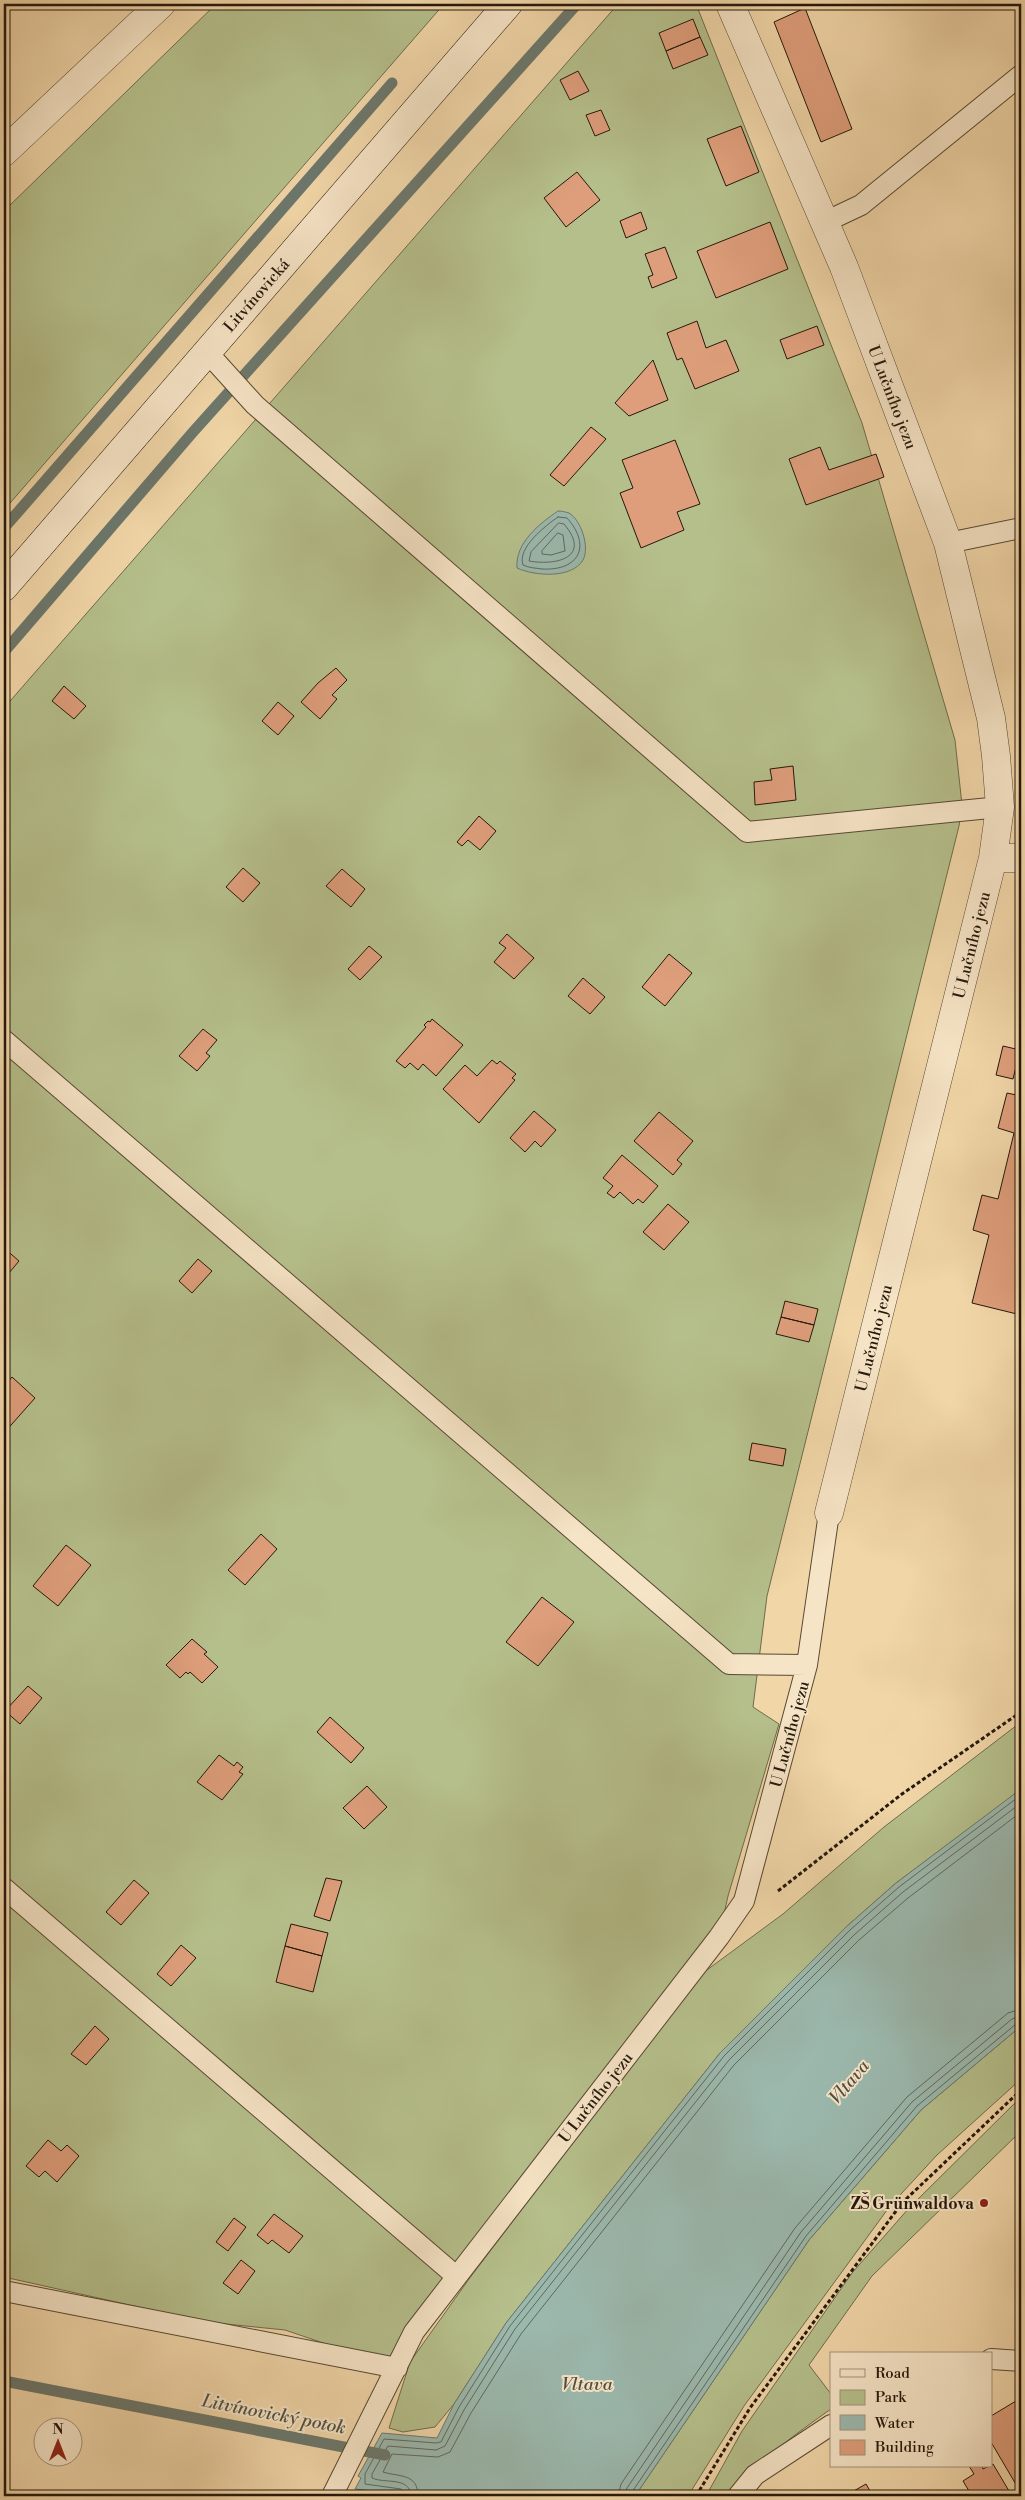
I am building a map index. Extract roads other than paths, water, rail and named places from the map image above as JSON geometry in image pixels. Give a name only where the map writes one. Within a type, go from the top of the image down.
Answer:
[{"type":"street","points":[[4,152],[161,4]]},
{"type":"street","name":"Litvínovická","points":[[4,587],[508,4]]},
{"type":"street","name":"U Lučního jezu","points":[[730,4],[844,267],[948,543],[991,718],[996,756],[1011,807],[993,858],[829,1513]]},
{"type":"street","points":[[993,858],[1021,858]]},
{"type":"lane","points":[[824,222],[861,206],[1021,76]]},
{"type":"lane","points":[[207,352],[255,405],[747,832],[1011,807]]},
{"type":"lane","points":[[948,543],[1021,528]]},
{"type":"lane","points":[[4,1040],[729,1664],[807,1666]]},
{"type":"lane","name":"U Lučního jezu","points":[[332,2496],[414,2332],[713,1944],[744,1901],[807,1666],[829,1513]]},
{"type":"lane","points":[[4,1888],[456,2276]]},
{"type":"lane","points":[[4,2291],[397,2368]]},
{"type":"lane","points":[[992,2359],[1021,2361]]},
{"type":"lane","points":[[738,2496],[755,2475],[830,2426]]},
{"type":"water","points":[[558,511],[569,513],[581,528],[585,541],[583,560],[578,566],[562,573],[533,573],[517,568],[517,559],[524,542],[536,528]]},
{"type":"water","name":"Vltava","points":[[1021,1789],[1021,2026],[921,2110],[809,2240],[635,2496],[399,2496],[400,2494],[355,2489],[361,2478],[358,2476],[382,2433],[437,2438],[454,2404],[506,2323],[720,2053],[846,1927],[896,1883]]},
{"type":"waterway","points":[[4,652],[193,432],[577,4]]},
{"type":"waterway","points":[[4,528],[392,83]]},
{"type":"waterway","name":"Litvínovický potok","points":[[4,2381],[385,2455]]},
{"type":"place","name":"ZŠ Grünwaldova","points":[[984,2203]]}]
